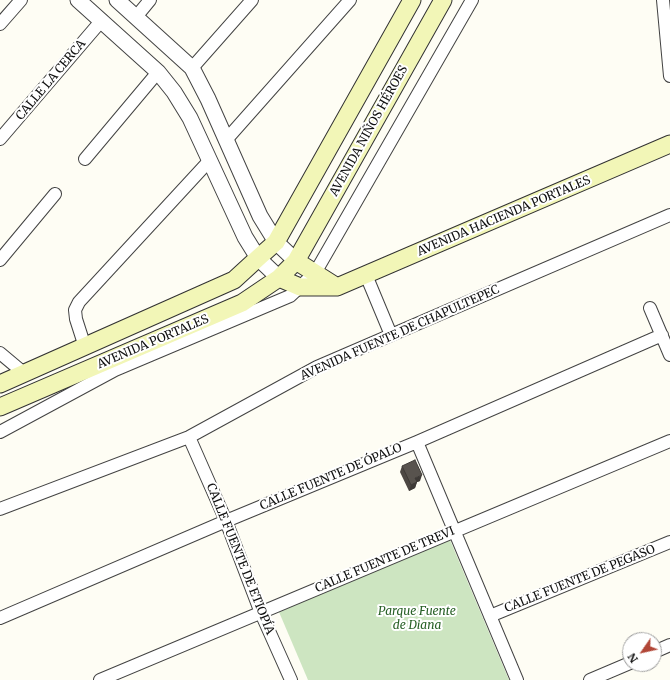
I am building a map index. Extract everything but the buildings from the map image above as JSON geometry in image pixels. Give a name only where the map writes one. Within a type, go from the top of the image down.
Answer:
[{"type":"main road","points":[[276,242],[412,0]]},
{"type":"main road","name":"AVENIDA NIÑOS HÉROES","points":[[296,261],[443,0]]},
{"type":"main road","name":"AVENIDA HACIENDA PORTALES","points":[[279,278],[300,288],[337,287],[670,144]]},
{"type":"main road","name":"AVENIDA PORTALES","points":[[0,384],[234,280],[276,242]]},
{"type":"main road","points":[[296,261],[337,287]]},
{"type":"main road","name":"AVENIDA PORTALES","points":[[0,406],[242,303],[279,278],[296,261]]},
{"type":"street","points":[[0,24],[21,0]]},
{"type":"street","points":[[117,0],[192,68],[208,99],[260,216],[276,242],[296,261]]},
{"type":"street","points":[[136,17],[150,0]]},
{"type":"street","points":[[192,68],[252,0]]},
{"type":"street","points":[[226,140],[350,0]]},
{"type":"street","points":[[0,432],[115,370],[290,296],[300,288],[315,273],[472,0]]},
{"type":"street","points":[[663,0],[670,76]]},
{"type":"street","points":[[88,3],[102,20],[158,72],[174,92],[190,118],[245,237],[258,258],[279,278]]},
{"type":"street","name":"CALLE LA CERCA","points":[[0,139],[102,20]]},
{"type":"street","points":[[85,159],[158,72]]},
{"type":"street","points":[[85,347],[76,319],[75,310],[79,302],[210,160]]},
{"type":"street","points":[[0,260],[55,194]]},
{"type":"street","name":"AVENIDA FUENTE DE CHAPULTEPEC","points":[[0,509],[189,437],[317,368],[670,215]]},
{"type":"street","points":[[366,275],[391,335]]},
{"type":"street","points":[[650,308],[670,354]]},
{"type":"street","name":"CALLE FUENTE DE ÓPALO","points":[[0,618],[226,521],[416,442],[662,335]]},
{"type":"street","points":[[0,353],[24,374]]},
{"type":"street","name":"CALLE FUENTE DE ETIOPÍA","points":[[189,437],[226,521],[261,613],[291,680]]},
{"type":"street","name":"CALLE FUENTE DE TREVI","points":[[100,680],[670,441]]},
{"type":"street","points":[[416,442],[517,680]]},
{"type":"street","name":"CALLE FUENTE DE PEGASO","points":[[490,616],[670,542]]},
{"type":"street","points":[[590,680],[622,666]]},
{"type":"green space","name":"Parque Fuente de Diana","points":[[450,540],[509,680],[308,680],[279,612]]}]
